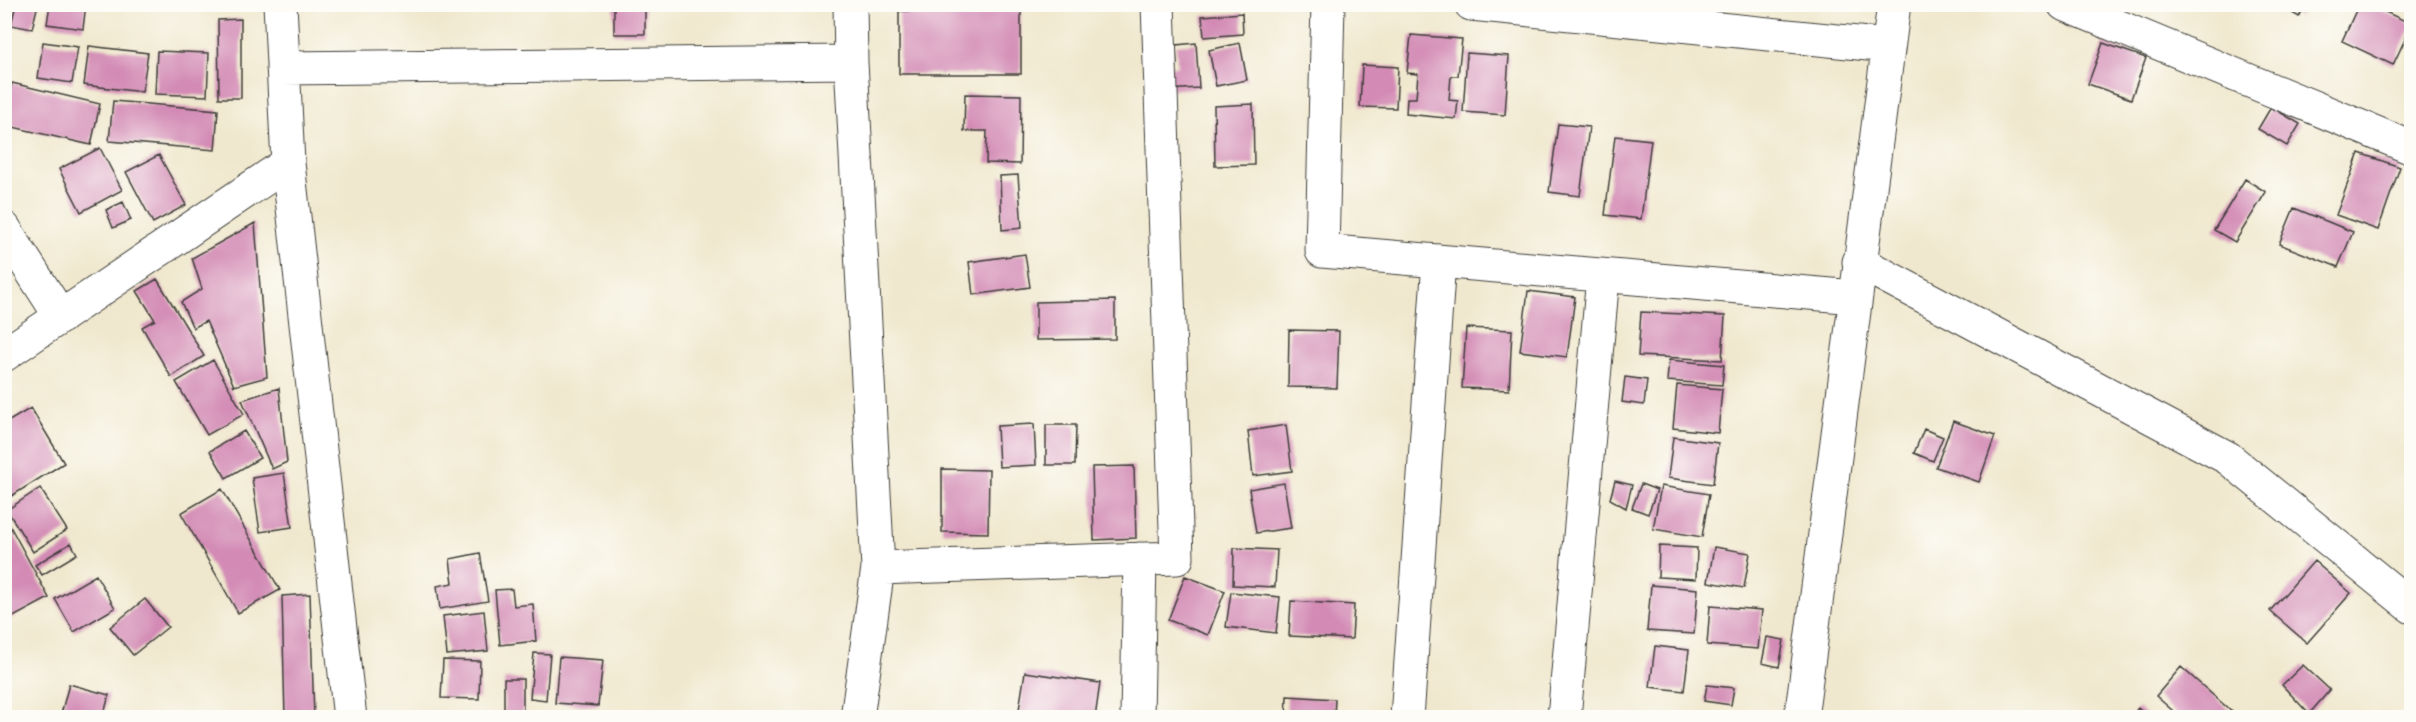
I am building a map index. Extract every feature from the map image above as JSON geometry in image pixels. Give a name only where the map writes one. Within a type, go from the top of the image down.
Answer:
[{"type":"street","points":[[280,4],[288,163],[350,717]]},
{"type":"street","points":[[850,4],[850,62],[878,568],[857,717]]},
{"type":"street","points":[[878,568],[1177,558],[1158,4]]},
{"type":"street","points":[[1328,4],[1322,251],[1855,297]]},
{"type":"street","points":[[1471,4],[1888,46]]},
{"type":"street","points":[[1801,717],[1894,4]]},
{"type":"street","points":[[2064,4],[2412,147]]},
{"type":"street","points":[[283,68],[850,62]]},
{"type":"street","points":[[4,355],[288,163]]},
{"type":"street","points":[[4,228],[61,317]]},
{"type":"street","points":[[1407,717],[1439,261]]},
{"type":"street","points":[[1859,262],[2228,458],[2412,607]]},
{"type":"street","points":[[1564,717],[1604,276]]},
{"type":"street","points":[[1137,717],[1140,559]]},
{"type":"building","points":[[16,4],[38,4],[32,29],[11,25]]},
{"type":"building","points":[[50,4],[86,4],[83,29],[47,24]]},
{"type":"building","points":[[614,4],[645,4],[645,34],[614,34]]},
{"type":"building","points":[[2277,4],[2306,4],[2299,17]]},
{"type":"building","points":[[2359,4],[2368,4],[2412,24],[2393,65],[2342,41]]},
{"type":"building","points":[[1021,10],[1021,74],[899,74],[899,11]]},
{"type":"building","points":[[1242,13],[1243,34],[1204,37],[1202,16]]},
{"type":"building","points":[[241,19],[241,98],[219,98],[218,20]]},
{"type":"building","points":[[1411,35],[1462,39],[1458,76],[1451,76],[1449,100],[1458,101],[1456,119],[1406,114],[1407,98],[1416,98],[1418,74],[1407,73]]},
{"type":"building","points":[[43,42],[78,47],[72,83],[38,78]]},
{"type":"building","points":[[1196,43],[1199,88],[1166,90],[1164,67],[1177,66],[1176,45]]},
{"type":"building","points":[[1240,43],[1247,80],[1216,86],[1209,50]]},
{"type":"building","points":[[2103,43],[2146,58],[2131,99],[2088,84]]},
{"type":"building","points":[[89,46],[148,53],[142,92],[84,85]]},
{"type":"building","points":[[157,51],[209,53],[207,96],[155,94]]},
{"type":"building","points":[[1467,53],[1509,56],[1505,115],[1463,112]]},
{"type":"building","points":[[1362,65],[1398,67],[1396,108],[1360,107]]},
{"type":"building","points":[[12,83],[100,104],[91,145],[4,125],[4,112]]},
{"type":"building","points":[[965,94],[1021,95],[1020,164],[986,163],[987,131],[964,131]]},
{"type":"building","points":[[113,101],[218,110],[215,150],[109,141]]},
{"type":"building","points":[[1253,104],[1254,165],[1215,166],[1214,106]]},
{"type":"building","points":[[2271,107],[2300,124],[2287,146],[2258,129]]},
{"type":"building","points":[[1558,124],[1589,127],[1580,196],[1549,192]]},
{"type":"building","points":[[1615,136],[1651,140],[1641,219],[1605,215]]},
{"type":"building","points":[[100,148],[122,190],[81,212],[59,169]]},
{"type":"building","points":[[2359,153],[2400,167],[2378,230],[2336,215]]},
{"type":"building","points":[[159,155],[186,205],[153,223],[126,172]]},
{"type":"building","points":[[1018,175],[1022,228],[1002,230],[1000,176]]},
{"type":"building","points":[[2245,179],[2266,192],[2235,242],[2214,230]]},
{"type":"building","points":[[123,202],[131,220],[113,228],[106,210]]},
{"type":"building","points":[[2294,208],[2353,232],[2338,267],[2279,244]]},
{"type":"building","points":[[255,223],[267,377],[234,386],[206,321],[193,328],[181,302],[202,289],[192,258]]},
{"type":"building","points":[[1025,254],[1030,287],[973,295],[969,262]]},
{"type":"building","points":[[157,279],[204,356],[171,377],[142,327],[155,320],[137,291]]},
{"type":"building","points":[[1528,291],[1575,297],[1567,357],[1520,351]]},
{"type":"building","points":[[1115,300],[1115,339],[1036,340],[1036,302]]},
{"type":"building","points":[[1641,312],[1725,316],[1722,360],[1638,356]]},
{"type":"building","points":[[1466,328],[1512,330],[1509,390],[1462,388]]},
{"type":"building","points":[[1289,330],[1339,331],[1337,388],[1288,387]]},
{"type":"building","points":[[213,360],[244,414],[207,435],[176,382]]},
{"type":"building","points":[[1669,360],[1724,365],[1722,385],[1667,381]]},
{"type":"building","points":[[1625,377],[1647,380],[1644,405],[1622,402]]},
{"type":"building","points":[[1677,385],[1722,389],[1718,433],[1673,428]]},
{"type":"building","points":[[279,388],[287,462],[272,469],[242,400]]},
{"type":"building","points":[[31,408],[64,463],[10,497],[4,488],[4,424]]},
{"type":"building","points":[[1953,421],[1995,436],[1979,482],[1936,467]]},
{"type":"building","points":[[1034,424],[1036,465],[999,467],[997,426]]},
{"type":"building","points":[[1046,425],[1076,425],[1075,465],[1046,465]]},
{"type":"building","points":[[1286,425],[1292,471],[1253,476],[1248,431]]},
{"type":"building","points":[[1924,429],[1943,437],[1933,461],[1914,453]]},
{"type":"building","points":[[244,431],[260,458],[226,478],[210,451]]},
{"type":"building","points":[[1673,437],[1718,443],[1713,484],[1668,478]]},
{"type":"building","points":[[1134,466],[1136,538],[1094,540],[1092,467]]},
{"type":"building","points":[[942,469],[989,470],[988,533],[942,532]]},
{"type":"building","points":[[284,473],[292,527],[260,532],[252,478]]},
{"type":"building","points":[[1615,481],[1632,485],[1626,508],[1610,499]]},
{"type":"building","points":[[1284,483],[1291,528],[1256,533],[1249,489]]},
{"type":"building","points":[[1641,484],[1657,490],[1648,514],[1632,508]]},
{"type":"building","points":[[1661,486],[1709,494],[1702,537],[1653,529]]},
{"type":"building","points":[[40,488],[67,530],[33,552],[7,510]]},
{"type":"building","points":[[222,489],[280,590],[238,613],[181,513]]},
{"type":"building","points":[[4,515],[49,598],[4,622]]},
{"type":"building","points":[[71,543],[77,554],[42,575],[35,565]]},
{"type":"building","points":[[1659,546],[1697,548],[1696,579],[1658,577]]},
{"type":"building","points":[[1714,547],[1750,553],[1744,588],[1708,582]]},
{"type":"building","points":[[1234,548],[1277,550],[1275,587],[1233,585]]},
{"type":"building","points":[[480,553],[488,601],[440,609],[437,586],[453,583],[450,559]]},
{"type":"building","points":[[2314,561],[2351,593],[2307,643],[2270,611]]},
{"type":"building","points":[[96,575],[115,608],[74,632],[55,599]]},
{"type":"building","points":[[1185,576],[1225,591],[1208,635],[1168,620]]},
{"type":"building","points":[[1651,585],[1698,589],[1694,634],[1647,631]]},
{"type":"building","points":[[512,589],[514,606],[533,604],[536,641],[500,645],[495,590]]},
{"type":"building","points":[[1231,592],[1280,597],[1276,633],[1226,627]]},
{"type":"building","points":[[310,594],[314,718],[285,718],[282,596]]},
{"type":"building","points":[[145,599],[168,627],[133,655],[110,627]]},
{"type":"building","points":[[1291,601],[1354,605],[1352,639],[1289,636]]},
{"type":"building","points":[[1710,606],[1762,610],[1758,649],[1707,645]]},
{"type":"building","points":[[484,611],[488,651],[447,655],[443,616]]},
{"type":"building","points":[[1767,637],[1784,640],[1779,667],[1762,663]]},
{"type":"building","points":[[1655,646],[1689,650],[1684,691],[1650,687]]},
{"type":"building","points":[[534,653],[550,654],[546,700],[530,698]]},
{"type":"building","points":[[559,657],[603,660],[598,706],[555,703]]},
{"type":"building","points":[[443,660],[480,661],[479,699],[441,698]]},
{"type":"building","points":[[2303,665],[2330,690],[2309,714],[2282,685]]},
{"type":"building","points":[[2181,667],[2239,718],[2181,718],[2156,696]]},
{"type":"building","points":[[1025,672],[1100,683],[1095,718],[1018,716]]},
{"type":"building","points":[[504,679],[523,679],[523,718],[504,718]]},
{"type":"building","points":[[69,684],[109,695],[103,718],[60,718]]},
{"type":"building","points":[[1707,685],[1734,688],[1731,705],[1704,701]]},
{"type":"building","points":[[1287,696],[1335,699],[1334,718],[1286,718]]},
{"type":"building","points":[[2138,708],[2149,718],[2130,718]]}]
